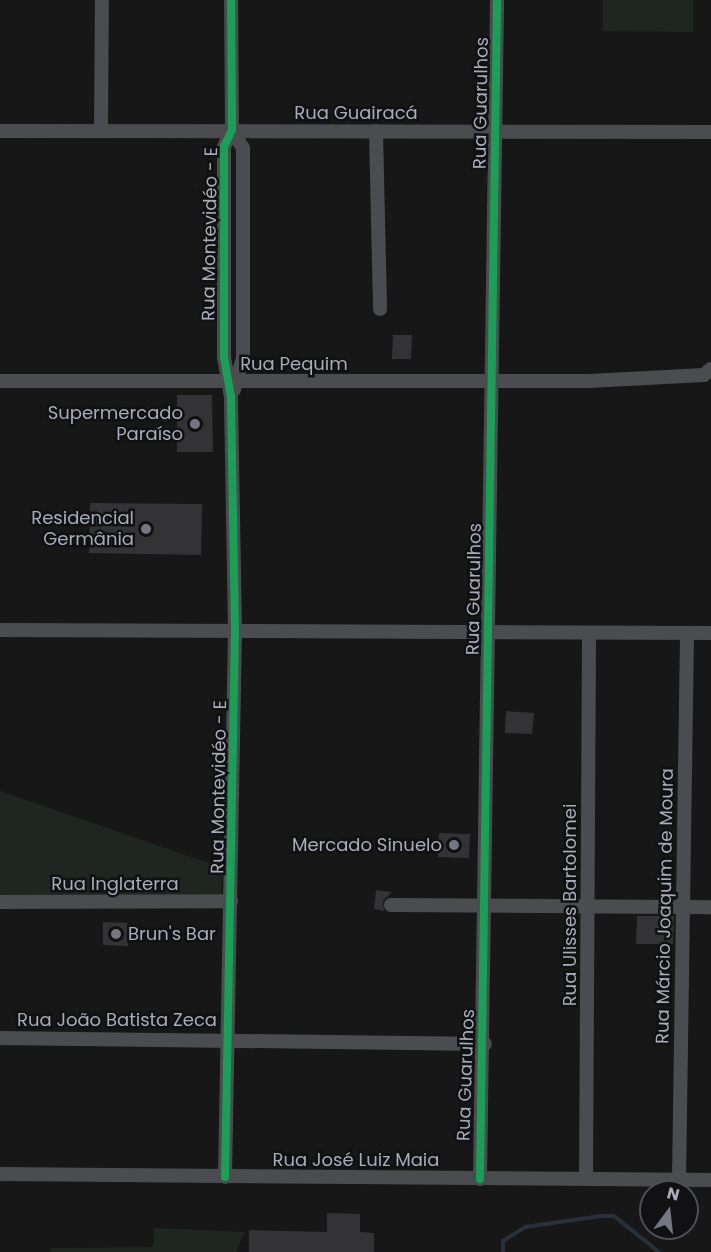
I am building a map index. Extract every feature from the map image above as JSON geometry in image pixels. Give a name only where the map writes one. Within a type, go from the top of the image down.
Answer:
[{"type":"street","points":[[100,131],[102,0]]},
{"type":"street","name":"Rua Montevidéo - E","points":[[225,1177],[235,630],[232,382],[224,147],[232,130],[231,0]]},
{"type":"street","name":"Rua Guarulhos","points":[[480,1179],[488,908],[487,633],[493,381],[497,0]]},
{"type":"street","name":"Rua Montevidéo - E","points":[[232,130],[243,148],[243,358],[232,382]]},
{"type":"street","name":"Rua Guairacá","points":[[0,131],[711,132]]},
{"type":"street","points":[[376,131],[380,309]]},
{"type":"street","name":"Rua Pequim","points":[[0,381],[589,381],[704,375],[711,369]]},
{"type":"street","points":[[0,630],[711,633]]},
{"type":"street","name":"Rua Ulisses Bartolomei","points":[[586,1178],[589,633]]},
{"type":"street","name":"Rua Márcio Joaquim de Moura","points":[[679,1180],[687,633]]},
{"type":"street","name":"Rua Inglaterra","points":[[0,903],[231,901]]},
{"type":"street","points":[[392,905],[488,908],[711,907]]},
{"type":"street","name":"Rua João Batista Zeca","points":[[0,1038],[229,1039],[485,1044]]},
{"type":"street","name":"Rua José Luiz Maia","points":[[0,1174],[679,1180]]},
{"type":"shaded area","points":[[603,0],[693,0],[693,32],[603,31]]},
{"type":"shaded area","points":[[0,791],[223,868],[221,896],[0,895]]},
{"type":"shaded area","points":[[154,1228],[245,1232],[236,1252],[50,1252],[51,1248],[153,1247]]},
{"type":"building","points":[[393,335],[412,335],[411,359],[392,359]]},
{"type":"building","name":"Supermercado Paraíso","points":[[177,395],[212,395],[213,452],[177,452]]},
{"type":"building","name":"Residencial Germânia","points":[[90,503],[202,504],[201,555],[89,553]]},
{"type":"building","points":[[506,711],[534,713],[532,734],[505,733]]},
{"type":"building","name":"Mercado Sinuelo","points":[[439,833],[470,834],[469,858],[438,857]]},
{"type":"building","points":[[376,890],[392,892],[383,901],[384,911],[374,909]]},
{"type":"building","points":[[637,916],[674,916],[673,944],[636,944]]},
{"type":"building","name":"Brun's Bar","points":[[103,922],[128,923],[128,946],[103,945]]},
{"type":"building","points":[[327,1213],[360,1214],[360,1232],[374,1233],[374,1252],[249,1252],[249,1230],[327,1232]]},
{"type":"waterway","points":[[503,1252],[503,1241],[525,1227],[601,1216],[614,1216],[659,1252]]},
{"type":"cycle path","points":[[225,1177],[235,630],[231,397],[224,358],[224,147],[232,130],[231,0]]},
{"type":"cycle path","points":[[480,1179],[497,0]]},
{"type":"place","name":"Supermercado Paraíso","points":[[195,424]]},
{"type":"place","name":"Residencial Germânia","points":[[146,529]]},
{"type":"place","name":"Mercado Sinuelo","points":[[454,845]]},
{"type":"place","name":"Brun's Bar","points":[[116,934]]}]
